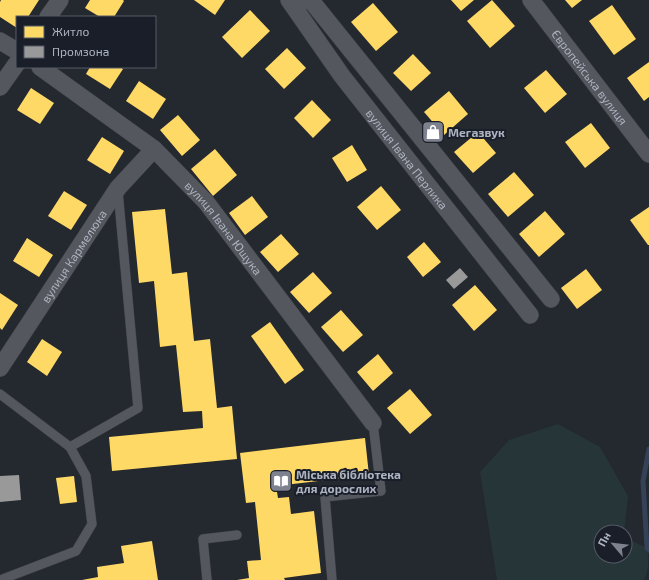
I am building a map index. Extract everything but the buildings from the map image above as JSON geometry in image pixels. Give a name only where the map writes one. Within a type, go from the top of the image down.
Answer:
[{"type":"street","points":[[49,16],[60,0]]},
{"type":"street","name":"вулиця Івана Перлика","points":[[289,0],[342,76],[530,315]]},
{"type":"street","name":"вулиця Івана Перлика","points":[[307,0],[313,3],[552,299]]},
{"type":"street","name":"Європейська вулиця","points":[[531,0],[649,154]]},
{"type":"street","points":[[0,41],[16,50]]},
{"type":"street","points":[[0,87],[16,64]]},
{"type":"street","name":"вулиця Івана Ющука","points":[[41,68],[154,149],[206,202],[373,423]]},
{"type":"street","name":"вулиця Кармелюка","points":[[0,368],[118,188],[154,149]]},
{"type":"lane","points":[[70,447],[138,408],[118,188]]},
{"type":"lane","points":[[0,394],[70,447],[86,476],[92,524],[76,551],[0,580]]},
{"type":"lane","points":[[332,580],[325,498],[380,491],[373,423]]},
{"type":"lane","points":[[207,580],[203,539],[237,535]]},
{"type":"shaded area","points":[[558,424],[600,447],[628,496],[625,524],[593,524],[593,564],[633,564],[633,542],[647,548],[648,565],[644,580],[497,580],[480,472],[509,440]]},
{"type":"waterway","points":[[649,449],[643,481],[647,548],[649,550]]},
{"type":"place","name":"Мегазвук","points":[[433,132]]},
{"type":"place","name":"Міська бібліотека для дорослих","points":[[281,481]]}]
